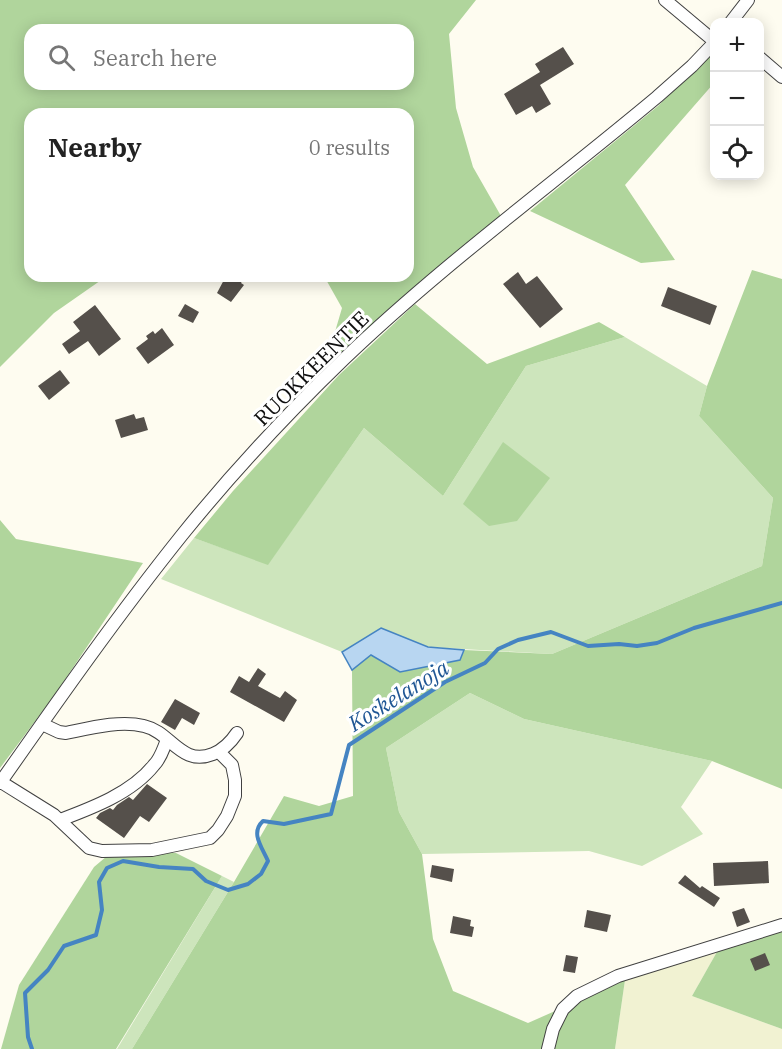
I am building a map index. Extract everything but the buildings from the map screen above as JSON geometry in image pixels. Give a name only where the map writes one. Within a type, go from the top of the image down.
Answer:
[{"type":"street","points":[[665,0],[710,39]]},
{"type":"street","points":[[734,18],[747,0]]},
{"type":"street","name":"RUOKKEENTIE","points":[[0,782],[183,534],[240,467],[344,360],[394,313],[657,97],[710,46]]},
{"type":"street","points":[[764,62],[782,77]]},
{"type":"street","points":[[42,724],[66,733],[113,725],[145,726],[188,755],[195,757],[207,757],[219,752],[232,741],[237,733]]},
{"type":"street","points":[[60,820],[102,802],[142,777],[163,752],[167,740]]},
{"type":"street","points":[[0,782],[60,820],[90,848],[102,851],[152,850],[210,838],[218,830],[235,796],[232,765],[219,752]]},
{"type":"street","points":[[548,1049],[553,1029],[563,1009],[577,996],[618,976],[782,925]]},
{"type":"green space","points":[[0,0],[476,0],[449,34],[456,108],[473,167],[501,216],[324,369],[342,308],[327,282],[414,282],[414,108],[24,108],[24,282],[98,282],[54,313],[0,367]]},
{"type":"green space","points":[[710,53],[710,88],[625,185],[675,260],[641,263],[530,211],[658,106]]},
{"type":"green space","points":[[752,270],[782,279],[782,789],[712,761],[524,719],[470,693],[386,748],[399,812],[422,854],[433,939],[453,991],[528,1023],[625,980],[615,1049],[132,1049],[284,796],[319,806],[353,796],[352,670],[371,655],[400,672],[459,660],[464,650],[552,654],[762,566],[773,498],[699,416],[707,386]]},
{"type":"green space","points":[[415,304],[487,364],[599,322],[625,337],[526,366],[443,496],[364,428],[268,565],[194,538],[233,491],[339,375]]},
{"type":"green space","points":[[625,337],[707,386],[699,416],[773,498],[762,566],[552,654],[428,647],[381,628],[342,652],[161,579],[194,538],[268,564],[364,428],[443,496],[526,366]]},
{"type":"green space","points":[[503,442],[550,478],[517,521],[489,526],[463,504]]},
{"type":"green space","points":[[0,520],[16,539],[143,563],[54,696],[0,768]]},
{"type":"green space","points":[[470,693],[524,719],[712,761],[681,807],[703,834],[642,866],[589,851],[422,854],[399,812],[386,748]]},
{"type":"green space","points":[[113,851],[176,853],[222,876],[116,1049],[1,1049],[19,985],[94,867]]},
{"type":"green space","points":[[222,876],[234,882],[132,1049],[117,1049]]},
{"type":"green space","points":[[782,931],[782,1029],[692,996],[718,950]]},
{"type":"green space","points":[[718,950],[692,996],[782,1029],[782,1049],[615,1049],[625,980]]},
{"type":"water","points":[[381,628],[428,647],[464,650],[460,660],[400,672],[371,655],[352,670],[342,652]]},
{"type":"waterway","name":"Koskelanoja","points":[[32,1049],[28,1037],[25,993],[48,970],[64,946],[96,935],[102,910],[99,882],[107,868],[123,861],[159,867],[193,869],[206,881],[228,890],[248,884],[261,874],[268,861],[257,835],[257,830],[263,821],[284,824],[331,814],[349,745],[445,682],[485,663],[498,649],[518,640],[551,632],[588,646],[619,644],[637,646],[657,643],[694,628],[782,603]]}]
